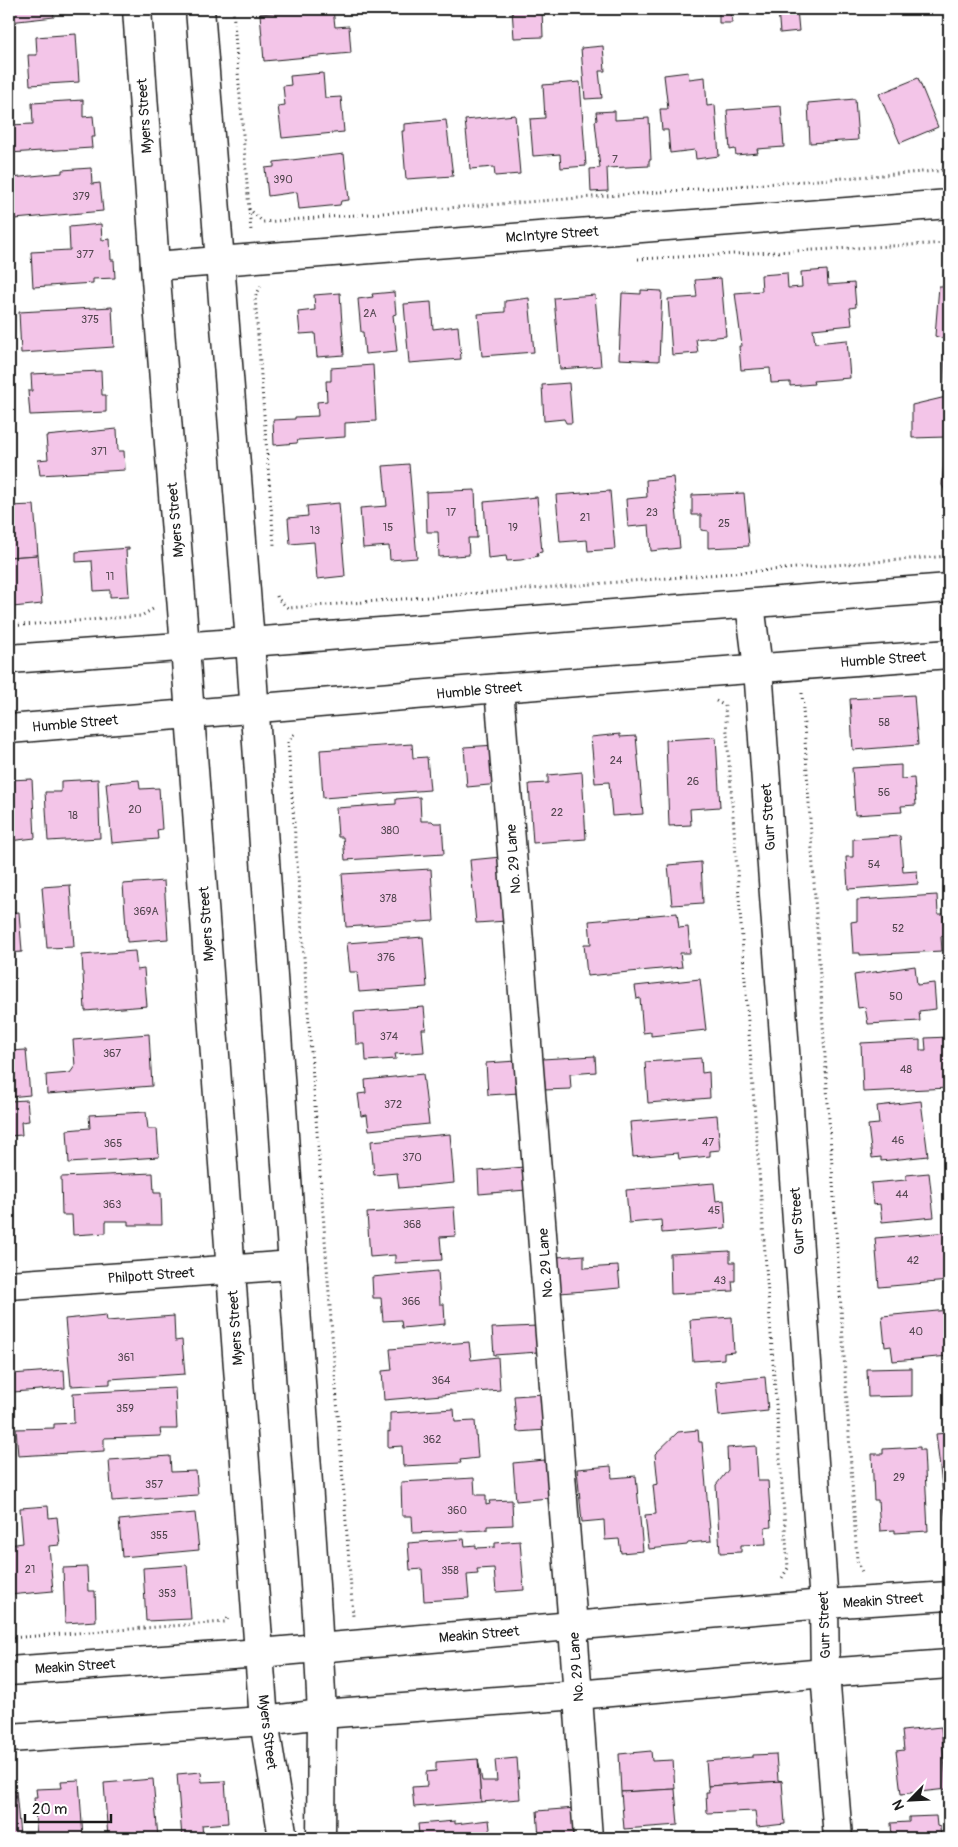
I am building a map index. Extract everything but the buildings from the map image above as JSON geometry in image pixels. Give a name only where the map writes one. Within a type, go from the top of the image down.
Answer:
[{"type":"street","name":"Myers Street","points":[[137,9],[264,1721],[283,1838]]},
{"type":"street","points":[[200,9],[250,642],[319,1648],[322,1714],[321,1838]]},
{"type":"street","name":"McIntyre Street","points":[[155,266],[949,204]]},
{"type":"street","points":[[9,659],[949,588]]},
{"type":"street","name":"Gurr Street","points":[[750,604],[758,668],[824,1604],[825,1673],[838,1838]]},
{"type":"street","name":"Humble Street","points":[[9,729],[499,688],[949,654]]},
{"type":"street","name":"No. 29 Lane","points":[[499,688],[588,1838]]},
{"type":"street","name":"Philpott Street","points":[[9,1285],[293,1265]]},
{"type":"street","name":"Meakin Street","points":[[9,1671],[260,1653],[824,1604],[949,1596]]},
{"type":"street","points":[[9,1738],[264,1721],[322,1714],[949,1664]]},
{"type":"path","points":[[233,9],[249,209],[263,222],[949,170]]},
{"type":"path","points":[[632,260],[949,243]]},
{"type":"path","points":[[265,279],[255,297],[274,550]]},
{"type":"path","points":[[247,611],[949,556]]},
{"type":"path","points":[[277,589],[278,599],[288,608]]},
{"type":"path","points":[[142,616],[155,608]]},
{"type":"path","points":[[9,626],[182,614]]},
{"type":"path","points":[[806,686],[802,694],[857,1561],[865,1579]]},
{"type":"path","points":[[714,700],[725,706],[788,1568],[778,1585]]},
{"type":"path","points":[[298,729],[288,742],[353,1617]]},
{"type":"path","points":[[9,1638],[225,1622],[231,1615]]}]
